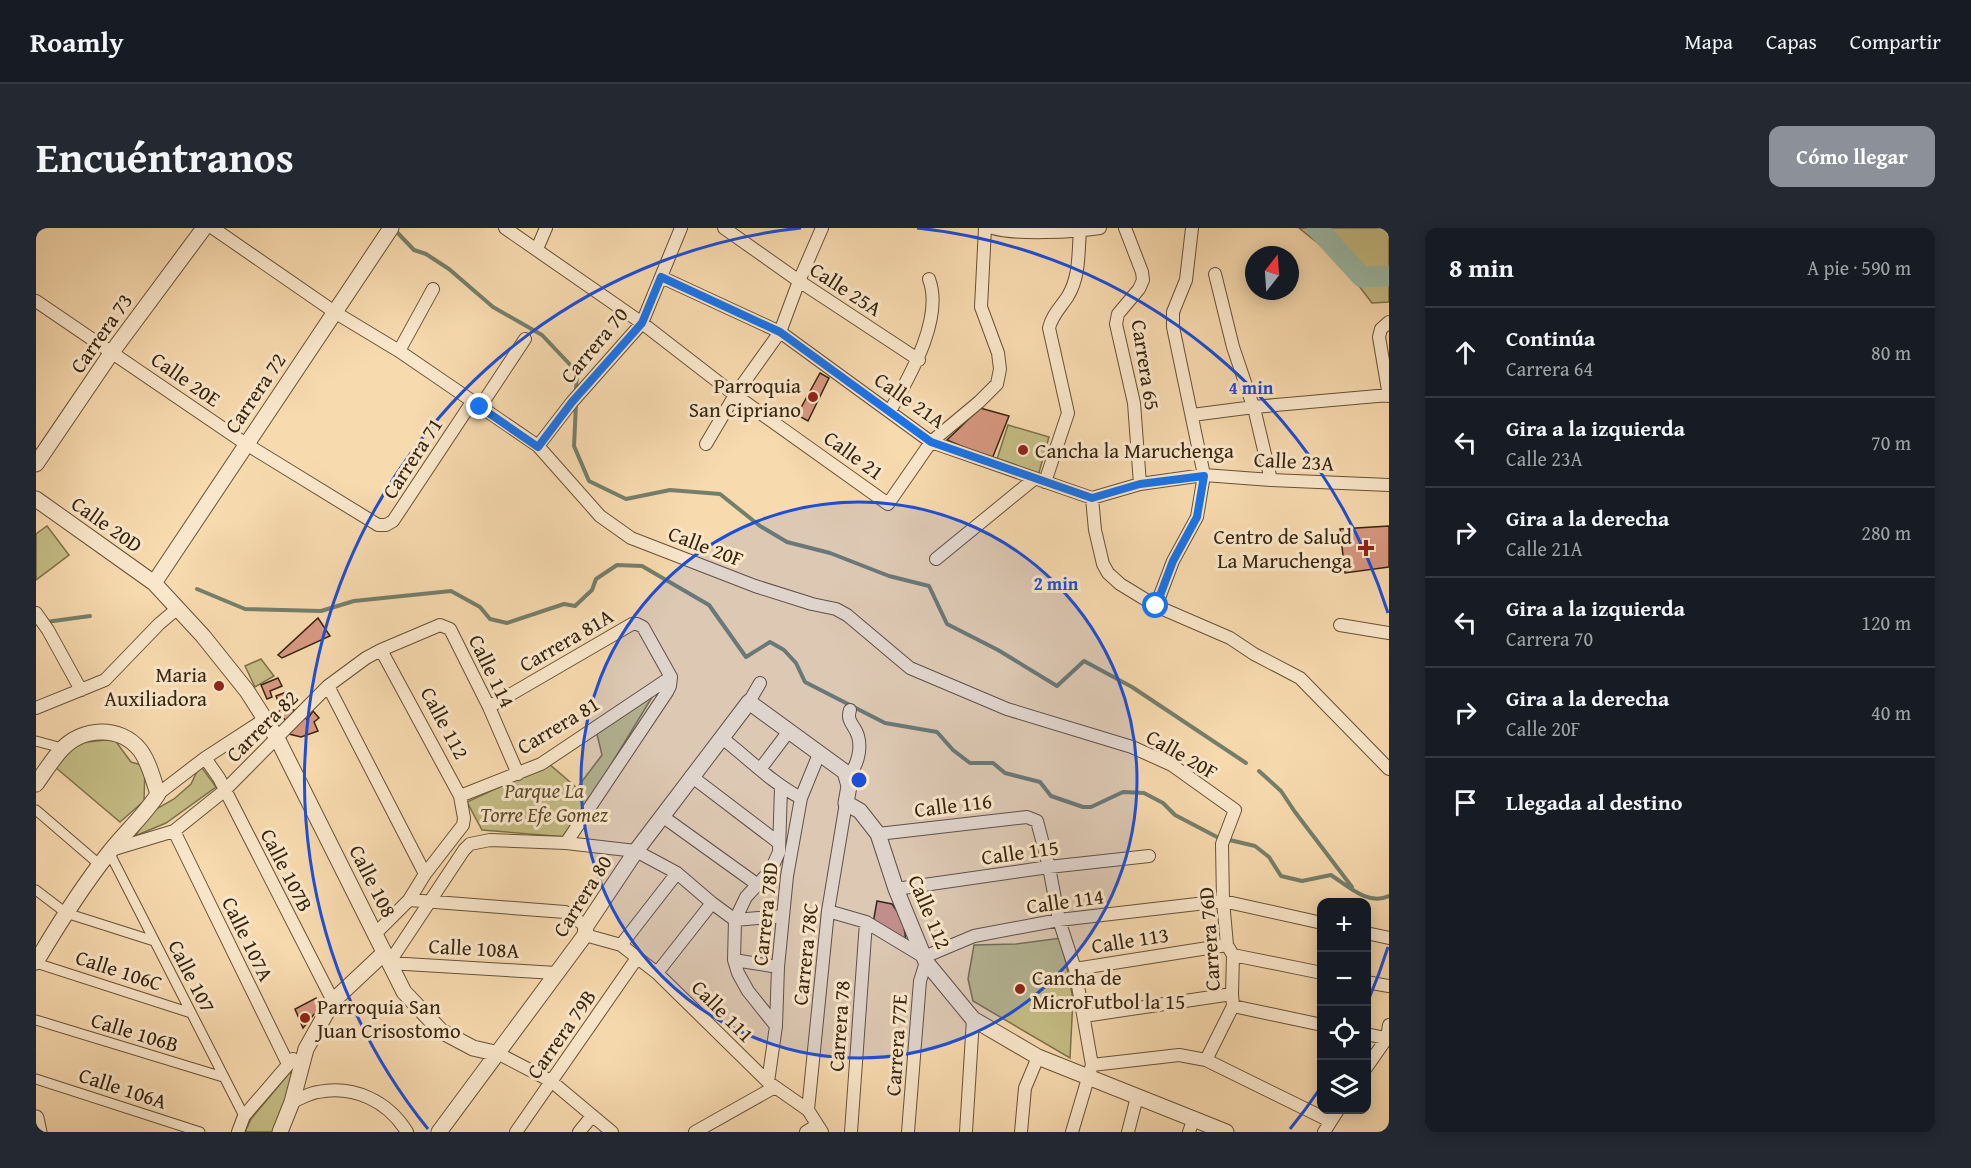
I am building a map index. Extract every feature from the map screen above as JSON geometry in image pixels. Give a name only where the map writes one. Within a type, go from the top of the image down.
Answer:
[{"type":"street","name":"Carrera 73","points":[[36,464],[112,352],[204,228]]},
{"type":"street","name":"Calle 20F","points":[[213,228],[336,313],[399,351],[538,447],[600,516],[631,538],[755,586],[836,609],[847,615],[910,668],[1007,709],[1132,747],[1172,765],[1235,810]]},
{"type":"street","name":"Calle 21","points":[[505,228],[642,323],[735,394],[888,504],[931,442]]},
{"type":"street","points":[[537,249],[546,228]]},
{"type":"street","name":"Carrera 70","points":[[538,447],[572,402],[642,323],[681,228]]},
{"type":"street","name":"Calle 25A","points":[[724,228],[799,281],[919,360]]},
{"type":"street","points":[[706,444],[735,394],[780,332],[822,228]]},
{"type":"street","points":[[931,442],[997,384],[1000,369],[998,352],[981,307],[985,228]]},
{"type":"street","points":[[993,228],[1008,231],[1080,231],[1100,228]]},
{"type":"street","name":"Carrera 65","points":[[1125,228],[1143,280],[1139,290],[1118,314],[1116,324],[1134,403],[1140,484]]},
{"type":"street","points":[[1156,606],[1173,561],[1197,517],[1204,476],[1173,327],[1173,312],[1186,280],[1192,228]]},
{"type":"street","points":[[936,559],[1039,481],[1068,413],[1049,328],[1052,319],[1069,294],[1077,274],[1080,231]]},
{"type":"street","name":"Carrera 72","points":[[154,583],[389,232]]},
{"type":"street","points":[[1215,274],[1233,347],[1254,406],[1270,480]]},
{"type":"street","name":"Calle 21A","points":[[661,277],[780,332],[931,442],[1092,498]]},
{"type":"street","points":[[890,411],[919,360],[933,307],[933,290],[928,279]]},
{"type":"street","points":[[399,351],[433,289]]},
{"type":"street","name":"Calle 20E","points":[[36,301],[246,444],[378,525]]},
{"type":"street","points":[[1192,415],[1254,406],[1389,395],[1379,337],[1381,328],[1389,322]]},
{"type":"street","name":"Carrera 71","points":[[378,525],[386,525],[393,521],[525,339]]},
{"type":"street","name":"Calle 23A","points":[[1092,498],[1140,484],[1204,476],[1389,485]]},
{"type":"street","points":[[1092,498],[1100,551],[1108,573],[1120,584],[1156,606],[1230,638],[1254,654],[1300,678],[1389,769]]},
{"type":"street","name":"Calle 20D","points":[[36,499],[154,583]]},
{"type":"street","name":"Calle 108","points":[[154,583],[240,682],[277,738],[404,992],[441,1031],[473,1048],[499,1054],[551,1081],[612,1132]]},
{"type":"street","points":[[36,708],[105,680],[159,624],[178,608]]},
{"type":"street","points":[[36,614],[48,630],[81,690]]},
{"type":"street","name":"Carrera 81A","points":[[489,707],[632,624],[643,627],[670,676]]},
{"type":"street","name":"Carrera 82","points":[[106,856],[174,831],[224,791],[328,686],[366,658],[440,625]]},
{"type":"street","name":"Calle 114","points":[[440,625],[450,629],[489,707],[518,774]]},
{"type":"street","points":[[1340,625],[1389,633]]},
{"type":"street","name":"Calle 112","points":[[381,650],[460,796],[463,825],[425,874]]},
{"type":"street","points":[[566,843],[667,692],[670,686],[670,676]]},
{"type":"street","name":"Carrera 81","points":[[460,796],[541,764],[670,676]]},
{"type":"street","name":"Carrera 80","points":[[439,1132],[499,1054],[585,931],[636,851],[749,702],[759,683]]},
{"type":"street","points":[[328,686],[425,874],[409,900],[376,933]]},
{"type":"street","points":[[749,702],[845,771],[849,786],[846,803]]},
{"type":"street","points":[[848,777],[860,755],[858,736],[848,719],[850,710]]},
{"type":"street","name":"Carrera 82","points":[[158,794],[205,758],[265,719]]},
{"type":"street","points":[[36,784],[62,748],[85,734],[102,731],[122,735],[139,750],[148,766],[158,794],[149,808],[106,856],[66,913],[36,962]]},
{"type":"street","points":[[761,768],[789,731]]},
{"type":"street","points":[[722,738],[761,768],[781,787],[801,798]]},
{"type":"street","points":[[36,741],[62,748]]},
{"type":"street","name":"Carrera 78D","points":[[772,1084],[778,967],[787,876],[801,798],[819,754]]},
{"type":"street","name":"Calle 107B","points":[[205,758],[219,778],[333,1002]]},
{"type":"street","points":[[691,776],[778,843]]},
{"type":"street","points":[[776,1026],[748,992],[734,960],[735,920],[746,897],[771,870],[778,852],[781,787]]},
{"type":"street","name":"Calle 112","points":[[846,803],[860,811],[878,834],[896,889],[925,959],[973,1019],[1038,1057],[1090,1071],[1192,1125],[1226,1132]]},
{"type":"street","name":"Carrera 78C","points":[[808,1110],[828,911],[846,803]]},
{"type":"street","name":"Calle 107","points":[[36,810],[106,856],[154,941],[244,1116]]},
{"type":"street","name":"Carrera 76D","points":[[1206,1060],[1233,1000],[1230,950],[1223,901],[1224,839],[1235,810]]},
{"type":"street","points":[[662,816],[758,885]]},
{"type":"street","name":"Calle 116","points":[[878,834],[1027,816],[1037,821],[1049,867]]},
{"type":"street","name":"Calle 107A","points":[[174,831],[288,1064]]},
{"type":"street","points":[[280,1132],[292,1102],[306,1049],[333,1002],[386,958],[431,901],[470,844],[490,840],[566,843],[636,851],[677,873],[735,920],[782,916]]},
{"type":"street","name":"Calle 115","points":[[896,889],[1049,867],[1149,856]]},
{"type":"street","points":[[1049,867],[1059,920],[1075,969],[1084,1016],[1090,1071],[1072,1132]]},
{"type":"street","points":[[621,945],[677,873]]},
{"type":"street","points":[[36,890],[66,913],[154,941]]},
{"type":"street","name":"Calle 111","points":[[409,900],[565,912],[585,931],[621,945],[657,973],[772,1084],[808,1110],[819,1129]]},
{"type":"street","name":"Calle 114","points":[[925,959],[974,936],[1059,920],[1223,901],[1317,922]]},
{"type":"street","points":[[657,973],[712,903]]},
{"type":"street","points":[[828,911],[866,922],[925,959]]},
{"type":"street","name":"Carrera 78","points":[[851,1132],[866,922]]},
{"type":"street","points":[[1371,934],[1389,938]]},
{"type":"street","name":"Calle 113","points":[[1075,969],[1230,950],[1317,972]]},
{"type":"street","name":"Calle 108A","points":[[386,958],[556,972]]},
{"type":"street","name":"Carrera 79B","points":[[516,1132],[638,958]]},
{"type":"street","name":"Carrera 77E","points":[[908,1132],[920,981],[925,959]]},
{"type":"street","points":[[734,960],[778,967]]},
{"type":"street","name":"Calle 106C","points":[[36,962],[191,1013]]},
{"type":"street","points":[[1371,983],[1389,986]]},
{"type":"street","points":[[1084,1016],[1233,1000],[1317,1023]]},
{"type":"street","points":[[966,1132],[973,1019]]},
{"type":"street","name":"Calle 106B","points":[[36,1020],[223,1077]]},
{"type":"street","points":[[1371,1061],[1388,1039],[1389,1025]]},
{"type":"street","points":[[1371,1035],[1388,1039]]},
{"type":"street","points":[[238,1132],[244,1116],[288,1064],[306,1049]]},
{"type":"street","name":"Calle 112","points":[[1090,1071],[1179,1055],[1206,1060],[1327,1126]]},
{"type":"street","points":[[1021,1132],[1025,1088],[1038,1057]]},
{"type":"street","name":"Calle 106A","points":[[36,1079],[200,1132]]},
{"type":"street","points":[[695,1132],[772,1084]]},
{"type":"street","points":[[292,1102],[317,1092],[345,1090],[368,1097],[388,1108],[407,1132]]},
{"type":"street","points":[[1128,1132],[1137,1097]]},
{"type":"street","points":[[579,1132],[592,1116]]},
{"type":"street","points":[[36,1118],[39,1132]]},
{"type":"street","points":[[806,1132],[819,1129]]},
{"type":"green space","points":[[1299,228],[1389,228],[1389,302],[1372,303],[1339,260]]},
{"type":"green space","name":"Cancha la Maruchenga","points":[[1008,425],[1049,437],[1038,476],[996,462]]},
{"type":"green space","points":[[47,526],[69,555],[36,580],[36,534]]},
{"type":"green space","points":[[261,659],[274,676],[255,687],[245,666]]},
{"type":"green space","name":"Parque La Torre Efe Gomez","points":[[657,689],[567,837],[482,830],[467,802],[549,764],[577,788],[602,755],[596,730]]},
{"type":"green space","points":[[114,739],[131,762],[145,766],[144,801],[120,822],[55,767],[78,743]]},
{"type":"green space","points":[[200,765],[216,787],[166,823],[135,836],[151,812],[174,799],[191,784]]},
{"type":"green space","name":"Cancha de MicroFutbol la 15","points":[[1061,938],[1073,999],[1070,1058],[973,1001],[968,979],[974,945],[1016,944]]},
{"type":"green space","points":[[291,1071],[289,1095],[274,1132],[245,1132],[251,1119]]},
{"type":"building","name":"Parroquia San Cipriano","points":[[820,373],[829,378],[808,421],[797,415]]},
{"type":"building","points":[[980,408],[1009,416],[992,459],[947,440]]},
{"type":"building","name":"Centro de Salud La Maruchenga","points":[[1389,526],[1389,567],[1345,573],[1340,529]]},
{"type":"building","points":[[318,618],[330,636],[282,658],[278,655]]},
{"type":"building","points":[[278,678],[282,686],[270,691],[272,697],[267,699],[261,685]]},
{"type":"building","points":[[289,691],[293,692],[295,697],[279,704],[276,696]]},
{"type":"building","points":[[289,704],[294,711],[299,708],[286,721],[278,712]]},
{"type":"building","points":[[313,711],[319,718],[314,722],[318,731],[301,737],[289,734],[305,717],[307,720]]},
{"type":"building","points":[[877,901],[892,904],[903,920],[906,941],[873,923]]},
{"type":"building","name":"Parroquia San Juan Crisostomo","points":[[316,998],[319,1008],[303,1028],[295,1009]]},
{"type":"waterway","points":[[1317,228],[1362,277],[1389,276]]},
{"type":"waterway","points":[[394,229],[414,250],[426,254],[449,269],[493,307],[542,335],[577,372],[576,391]]},
{"type":"waterway","points":[[576,404],[574,446],[589,481],[626,499],[670,490],[720,494],[760,526],[787,542],[830,553],[889,576],[929,586],[947,624],[998,650],[1057,686],[1084,661],[1132,687],[1246,763]]},
{"type":"waterway","points":[[197,589],[245,609],[321,611],[354,601],[451,591],[480,607],[490,619],[507,623],[564,604],[575,606],[592,590],[596,579],[617,565],[642,566],[709,605],[746,657],[770,642],[784,650],[796,663],[805,682],[885,723],[937,732],[953,750],[970,763],[993,763],[1005,773],[1040,782],[1051,796],[1083,807],[1091,807],[1123,792],[1144,793],[1163,803],[1175,815],[1217,837],[1255,846],[1269,857],[1281,876],[1302,881],[1331,875],[1366,897],[1389,896]]},
{"type":"waterway","points":[[46,622],[90,616]]},
{"type":"waterway","points":[[1259,771],[1281,791],[1352,887]]},
{"type":"place","name":"Parroquia San Cipriano","points":[[813,397]]},
{"type":"place","name":"Cancha la Maruchenga","points":[[1023,450]]},
{"type":"place","name":"Centro de Salud La Maruchenga","points":[[1366,548]]},
{"type":"place","name":"Maria Auxiliadora","points":[[219,686]]},
{"type":"place","name":"Cancha de MicroFutbol la 15","points":[[1020,989]]},
{"type":"place","name":"Parroquia San Juan Crisostomo","points":[[305,1018]]},
{"type":"route","points":[[480,407],[538,447],[572,402],[642,323],[661,277],[780,332],[931,442],[1092,498],[1140,484],[1204,476],[1197,517],[1173,561],[1156,606]]}]
